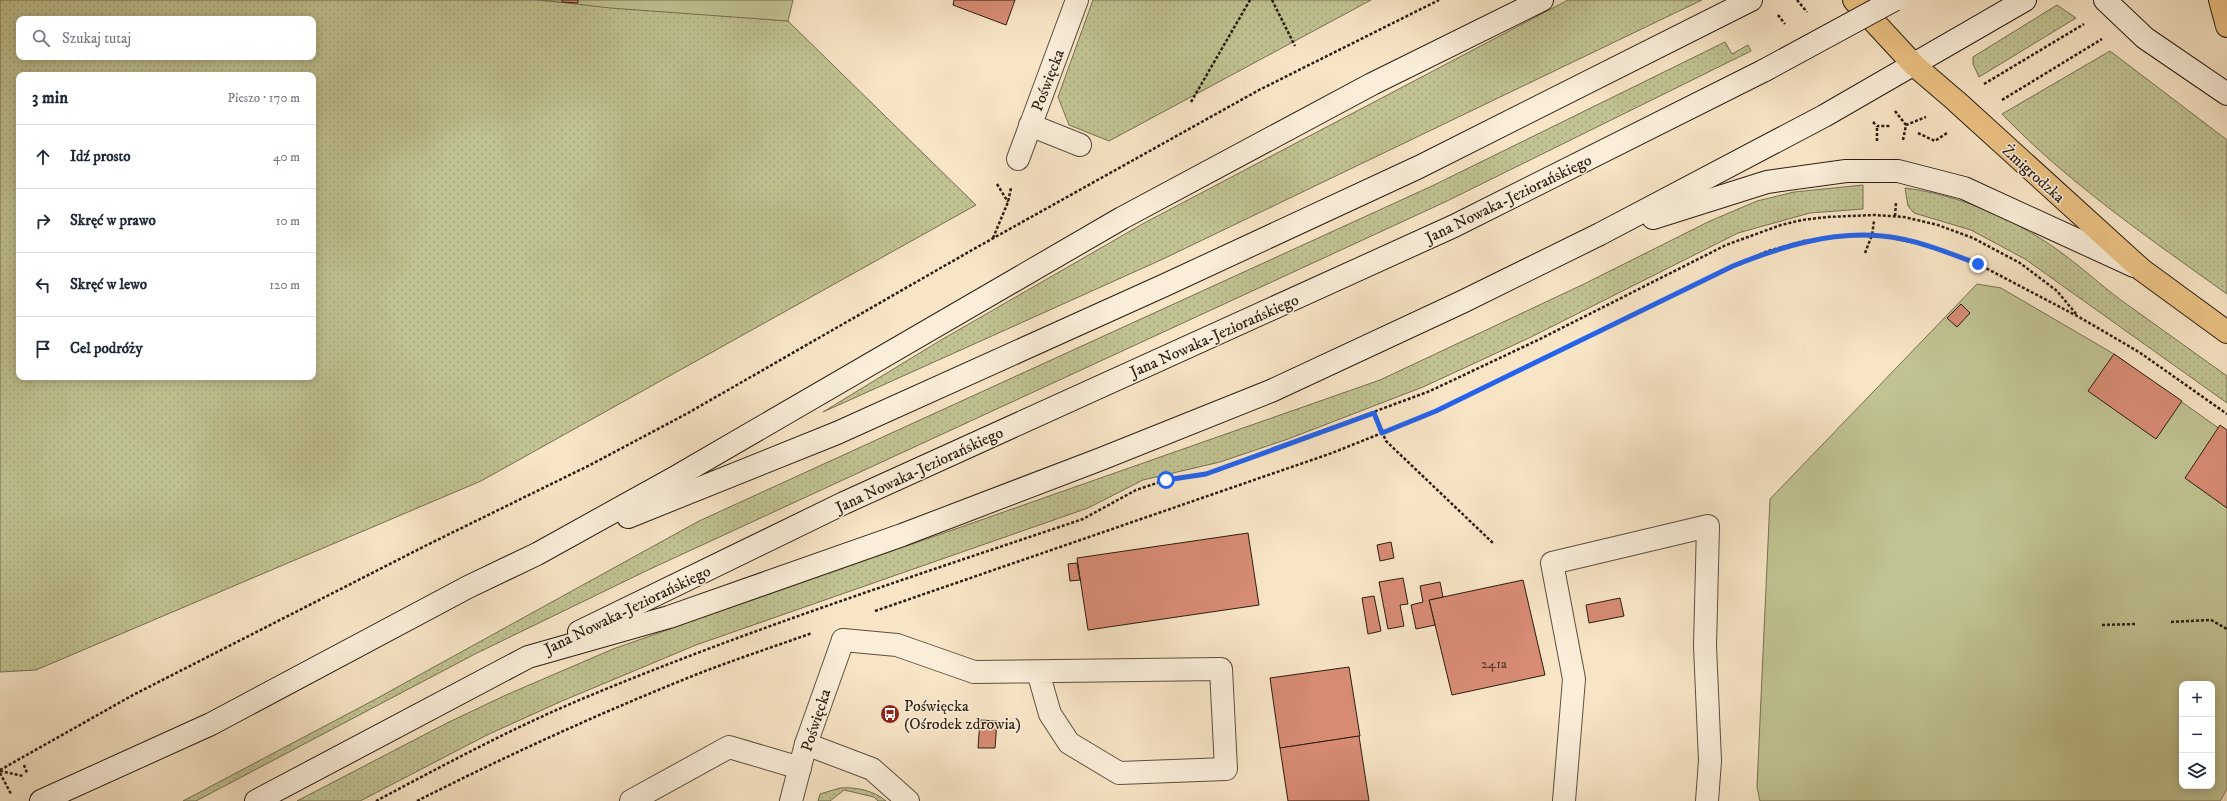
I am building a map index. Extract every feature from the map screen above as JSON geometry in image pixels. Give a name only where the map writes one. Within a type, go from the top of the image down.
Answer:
[{"type":"main road","name":"Żmigrodzka","points":[[1854,0],[1914,65],[1956,101],[2142,270],[2227,332]]},
{"type":"main road","points":[[2220,0],[2227,26]]},
{"type":"street","name":"Poświęcka","points":[[1018,159],[1077,0]]},
{"type":"street","points":[[41,801],[211,724],[468,587],[537,554],[674,478],[1122,218],[1372,84],[1542,0]]},
{"type":"street","points":[[537,554],[838,433],[947,384],[1418,167],[1716,19],[1751,0]]},
{"type":"street","name":"Jana Nowaka-Jeziorańskiego","points":[[528,657],[844,503],[1454,226],[1765,70],[1894,0]]},
{"type":"street","points":[[256,801],[528,657],[669,617],[902,535],[1133,447],[1271,391],[1462,302],[1600,234],[1824,116],[1873,86],[1914,65],[2025,0]]},
{"type":"street","points":[[2105,0],[2146,38],[2227,94]]},
{"type":"street","points":[[1030,125],[1080,145]]},
{"type":"street","points":[[1600,234],[1767,182],[1846,171],[1890,170],[1908,172],[1964,188],[2142,270]]},
{"type":"street","points":[[1564,801],[1574,679],[1552,563],[1708,526],[1705,646],[1710,761],[1707,801]]},
{"type":"street","name":"Poświęcka","points":[[791,801],[806,744],[843,640],[897,645],[974,672],[1038,672]]},
{"type":"street","points":[[1221,670],[1226,769],[1118,773],[1069,743],[1050,714],[1038,672],[1221,670]]},
{"type":"street","points":[[806,744],[872,769],[908,801]]},
{"type":"street","points":[[630,801],[729,747],[800,768]]},
{"type":"path","points":[[1190,102],[1250,0]]},
{"type":"path","points":[[1272,0],[1295,46]]},
{"type":"path","points":[[0,771],[133,695],[427,545],[590,465],[688,413],[993,238],[1259,90],[1439,0]]},
{"type":"path","points":[[1979,87],[2086,23]]},
{"type":"path","points":[[1997,103],[2104,38]]},
{"type":"path","points":[[1893,109],[1906,125]]},
{"type":"path","points":[[1906,125],[1927,117]]},
{"type":"path","points":[[1902,143],[1906,125]]},
{"type":"path","points":[[1918,133],[1935,141],[1951,131]]},
{"type":"path","points":[[993,238],[1008,202],[1018,159]]},
{"type":"path","points":[[376,801],[462,755],[587,697],[721,644],[1082,518],[1136,490],[1166,480],[1206,474],[1430,391],[1534,342],[1726,245],[1781,225],[1821,218],[1862,215],[1904,217],[1938,225],[1973,238],[2026,267],[2057,291],[2079,317]]},
{"type":"path","points":[[1865,253],[1872,236],[1874,221]]},
{"type":"path","points":[[872,612],[1332,453],[1436,411],[1683,290],[1761,254],[1804,241],[1872,236],[1930,246],[1978,264],[2079,317],[2139,352],[2227,414]]},
{"type":"path","points":[[1374,413],[1386,441],[1494,544]]},
{"type":"path","points":[[2171,622],[2211,620],[2227,629]]},
{"type":"path","points":[[2102,625],[2135,624]]},
{"type":"path","points":[[416,801],[514,752],[602,713],[696,674],[813,633]]},
{"type":"path","points":[[0,771],[30,778]]},
{"type":"path","points":[[0,771],[13,798]]},
{"type":"green space","points":[[0,0],[535,0],[788,21],[976,205],[481,481],[36,670],[0,672]]},
{"type":"green space","points":[[542,0],[793,0],[788,21],[610,8]]},
{"type":"green space","points":[[1093,0],[1371,0],[1109,141],[1069,125],[1058,97]]},
{"type":"green space","points":[[1568,0],[1702,0],[1163,259],[823,412],[941,340],[1146,222]]},
{"type":"green space","points":[[2057,5],[2076,18],[1979,77],[1973,64],[1973,57]]},
{"type":"green space","points":[[1725,42],[1732,54],[1748,45],[1751,51],[1445,202],[648,570],[475,654],[196,801],[183,801],[374,700],[699,521],[1432,186]]},
{"type":"green space","points":[[2110,51],[2227,140],[2227,294],[2139,231],[2081,186],[2027,139],[2002,114]]},
{"type":"green space","points":[[1863,185],[1863,209],[1810,213],[1738,233],[1529,338],[1423,387],[1288,439],[1220,462],[1143,480],[1088,508],[696,645],[562,701],[487,735],[360,801],[297,801],[447,723],[506,695],[613,649],[1380,380],[1584,284],[1710,221],[1757,201],[1794,192]]},
{"type":"green space","points":[[1905,188],[1940,195],[1974,205],[2023,228],[2049,244],[2069,258],[2118,298],[2227,376],[2227,403],[2025,259],[1971,230],[1914,213],[1908,206]]},
{"type":"green space","points":[[1977,284],[2001,288],[2114,354],[2227,434],[2227,789],[2220,801],[1760,801],[1757,787],[1770,499]]},
{"type":"green space","points":[[840,788],[864,790],[876,794],[886,801],[878,801],[874,797],[844,790],[830,801],[818,801],[820,794]]},
{"type":"building","points":[[562,0],[578,0],[578,3],[562,2]]},
{"type":"building","points":[[954,0],[1015,0],[1006,25],[953,5]]},
{"type":"building","points":[[1961,304],[1970,313],[1957,327],[1947,318]]},
{"type":"building","points":[[2114,354],[2182,401],[2156,439],[2088,391]]},
{"type":"building","points":[[2220,425],[2227,430],[2227,508],[2185,478]]},
{"type":"building","points":[[1248,533],[1259,605],[1088,630],[1077,558]]},
{"type":"building","points":[[1391,542],[1394,558],[1380,561],[1377,545]]},
{"type":"building","points":[[1077,563],[1080,580],[1070,581],[1068,564]]},
{"type":"building","points":[[1403,578],[1408,604],[1400,605],[1404,626],[1388,629],[1379,582]]},
{"type":"building","points":[[1523,580],[1545,675],[1452,695],[1429,600]]},
{"type":"building","points":[[1440,582],[1443,597],[1429,600],[1435,625],[1416,629],[1411,605],[1423,602],[1420,586]]},
{"type":"building","points":[[1374,596],[1381,631],[1368,634],[1362,598]]},
{"type":"building","points":[[1620,598],[1624,616],[1589,623],[1586,605]]},
{"type":"building","points":[[1349,667],[1360,736],[1280,748],[1270,678]]},
{"type":"building","points":[[980,720],[997,721],[995,748],[978,748]]},
{"type":"building","points":[[1359,736],[1369,801],[1288,801],[1280,748]]},
{"type":"place","name":"Poświęcka (Ośrodek zdrowia)","points":[[890,714]]},
{"type":"route","points":[[1166,480],[1206,474],[1374,413],[1382,433],[1436,411],[1733,266],[1768,251],[1804,241],[1845,236],[1883,236],[1930,246],[1978,264]]}]
